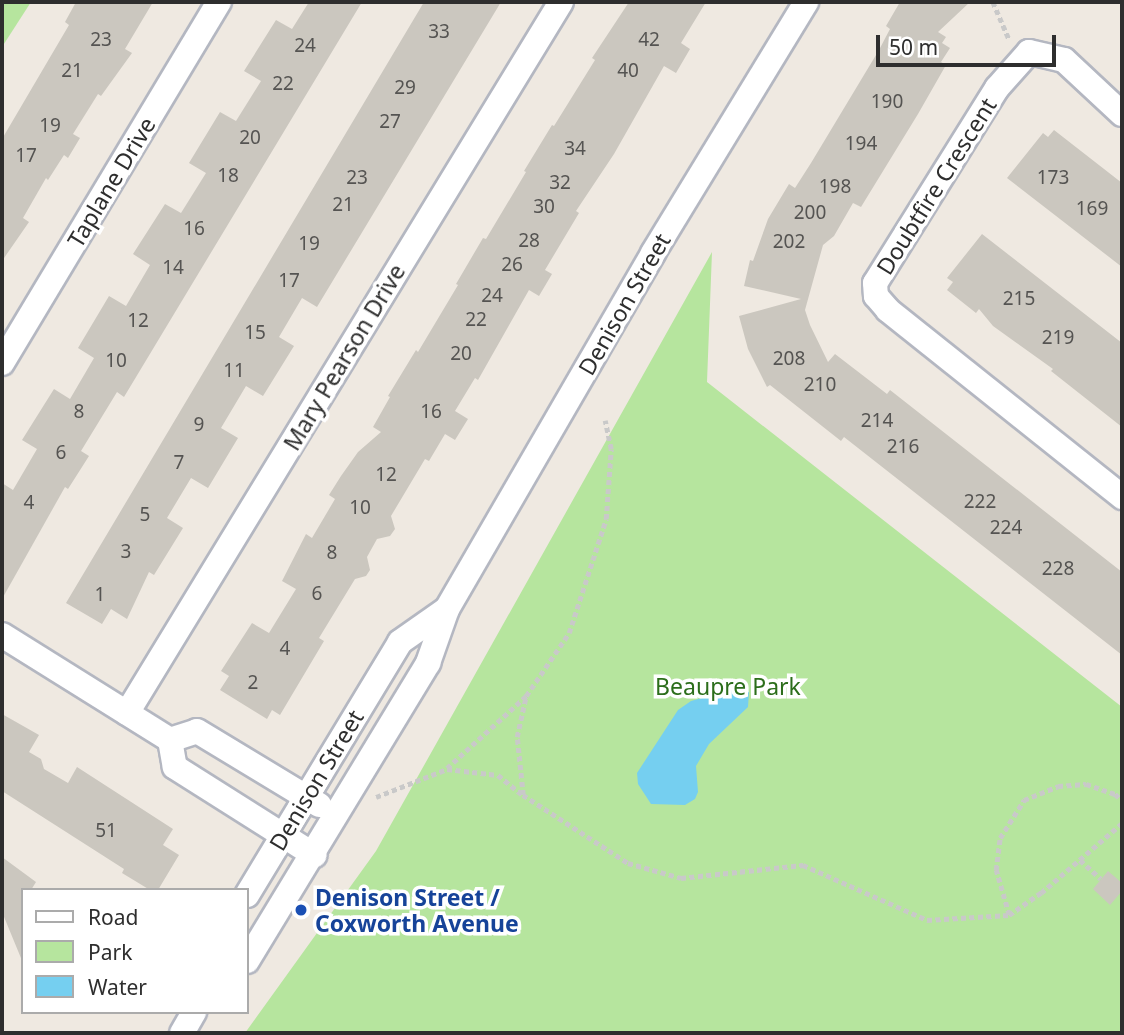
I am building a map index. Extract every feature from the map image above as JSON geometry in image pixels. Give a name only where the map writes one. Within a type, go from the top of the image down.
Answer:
[{"type":"street","name":"Taplane Drive","points":[[2,363],[219,2]]},
{"type":"street","name":"Mary Pearson Drive","points":[[127,713],[561,2]]},
{"type":"street","name":"Denison Street","points":[[248,959],[314,855],[428,663],[447,609],[653,253],[806,2]]},
{"type":"street","points":[[1017,61],[1029,52],[1064,60],[1122,114]]},
{"type":"street","name":"Doubtfire Crescent","points":[[1017,61],[875,283],[876,296],[888,310],[1122,498]]},
{"type":"street","name":"Denison Street","points":[[248,893],[400,642],[447,609]]},
{"type":"street","points":[[2,635],[170,740],[175,766],[314,855]]},
{"type":"street","points":[[170,740],[197,731],[336,815]]},
{"type":"street","points":[[182,1033],[193,1014]]},
{"type":"path","points":[[993,2],[1017,61]]},
{"type":"path","points":[[376,797],[447,769],[526,696],[569,632],[606,519],[611,449],[605,421]]},
{"type":"path","points":[[523,795],[517,737],[526,696]]},
{"type":"path","points":[[447,769],[498,775],[523,795],[628,863],[681,878],[803,865],[927,920],[1009,915],[1122,824]]},
{"type":"path","points":[[1009,915],[996,870],[1000,838],[1024,800],[1058,786],[1086,784],[1115,794],[1122,800]]},
{"type":"path","points":[[1080,860],[1101,879]]},
{"type":"green space","points":[[2,2],[31,2],[2,47]]},
{"type":"green space","name":"Beaupre Park","points":[[712,252],[707,382],[1122,707],[1122,1033],[245,1033],[376,851]]},
{"type":"water","points":[[743,687],[749,692],[748,707],[709,744],[696,766],[698,792],[695,799],[685,805],[651,804],[638,784],[637,773],[678,710],[691,701]]},
{"type":"building","points":[[76,2],[153,2],[125,49],[132,53],[101,96],[98,94],[73,134],[80,138],[68,158],[64,155],[48,180],[46,178],[23,218],[29,222],[2,261],[2,139],[69,25],[65,22]]},
{"type":"building","points":[[309,2],[362,2],[124,397],[117,392],[81,451],[89,456],[68,489],[65,487],[2,599],[2,483],[13,490],[37,449],[22,440],[54,389],[70,399],[94,358],[78,348],[109,296],[126,306],[150,265],[133,254],[165,204],[181,213],[206,173],[189,163],[220,112],[236,121],[261,81],[244,71],[276,20],[292,29]]},
{"type":"building","points":[[424,2],[501,2],[317,307],[302,298],[279,337],[294,346],[263,396],[246,386],[221,428],[238,438],[208,488],[191,478],[167,518],[183,528],[154,575],[149,572],[127,619],[111,609],[102,624],[66,603]]},
{"type":"building","points":[[629,2],[706,2],[681,43],[690,49],[676,73],[664,66],[614,154],[576,211],[579,213],[545,270],[552,274],[539,296],[529,290],[478,380],[475,378],[455,411],[468,419],[455,440],[445,434],[429,461],[425,459],[391,516],[395,529],[390,536],[377,539],[367,557],[370,570],[366,576],[355,579],[319,638],[324,641],[280,715],[272,710],[267,719],[220,690],[229,676],[221,671],[252,623],[269,633],[296,589],[282,581],[306,534],[312,538],[335,499],[329,495],[341,476],[358,452],[381,432],[373,427],[390,397],[388,396],[416,350],[418,352],[483,238],[486,239],[552,125],[554,126],[595,60],[592,58]]},
{"type":"building","points":[[900,2],[970,2],[938,32],[946,37],[942,43],[950,48],[941,62],[946,65],[918,114],[861,207],[853,203],[834,236],[823,245],[805,310],[810,325],[828,362],[835,354],[887,394],[890,390],[1122,572],[1122,655],[844,437],[841,441],[770,385],[767,387],[748,349],[739,316],[801,299],[744,286],[750,260],[753,261],[768,219],[789,184],[795,188],[879,50],[890,29],[886,26]]},
{"type":"building","points":[[1054,130],[1122,183],[1122,267],[1007,178],[1043,133],[1048,137]]},
{"type":"building","points":[[982,234],[1122,343],[1122,427],[1051,371],[1053,369],[993,326],[979,309],[976,313],[947,290],[953,282],[947,278]]},
{"type":"building","points":[[2,714],[39,735],[29,752],[41,759],[44,769],[68,783],[77,767],[173,829],[163,845],[179,855],[159,888],[147,888],[122,873],[124,869],[2,791]]},
{"type":"building","points":[[2,857],[36,882],[32,888],[21,888],[21,958],[2,912]]},
{"type":"building","points":[[1108,871],[1122,883],[1122,891],[1110,905],[1093,889]]},
{"type":"place","name":"Denison Street / Coxworth Avenue","points":[[301,910]]}]
